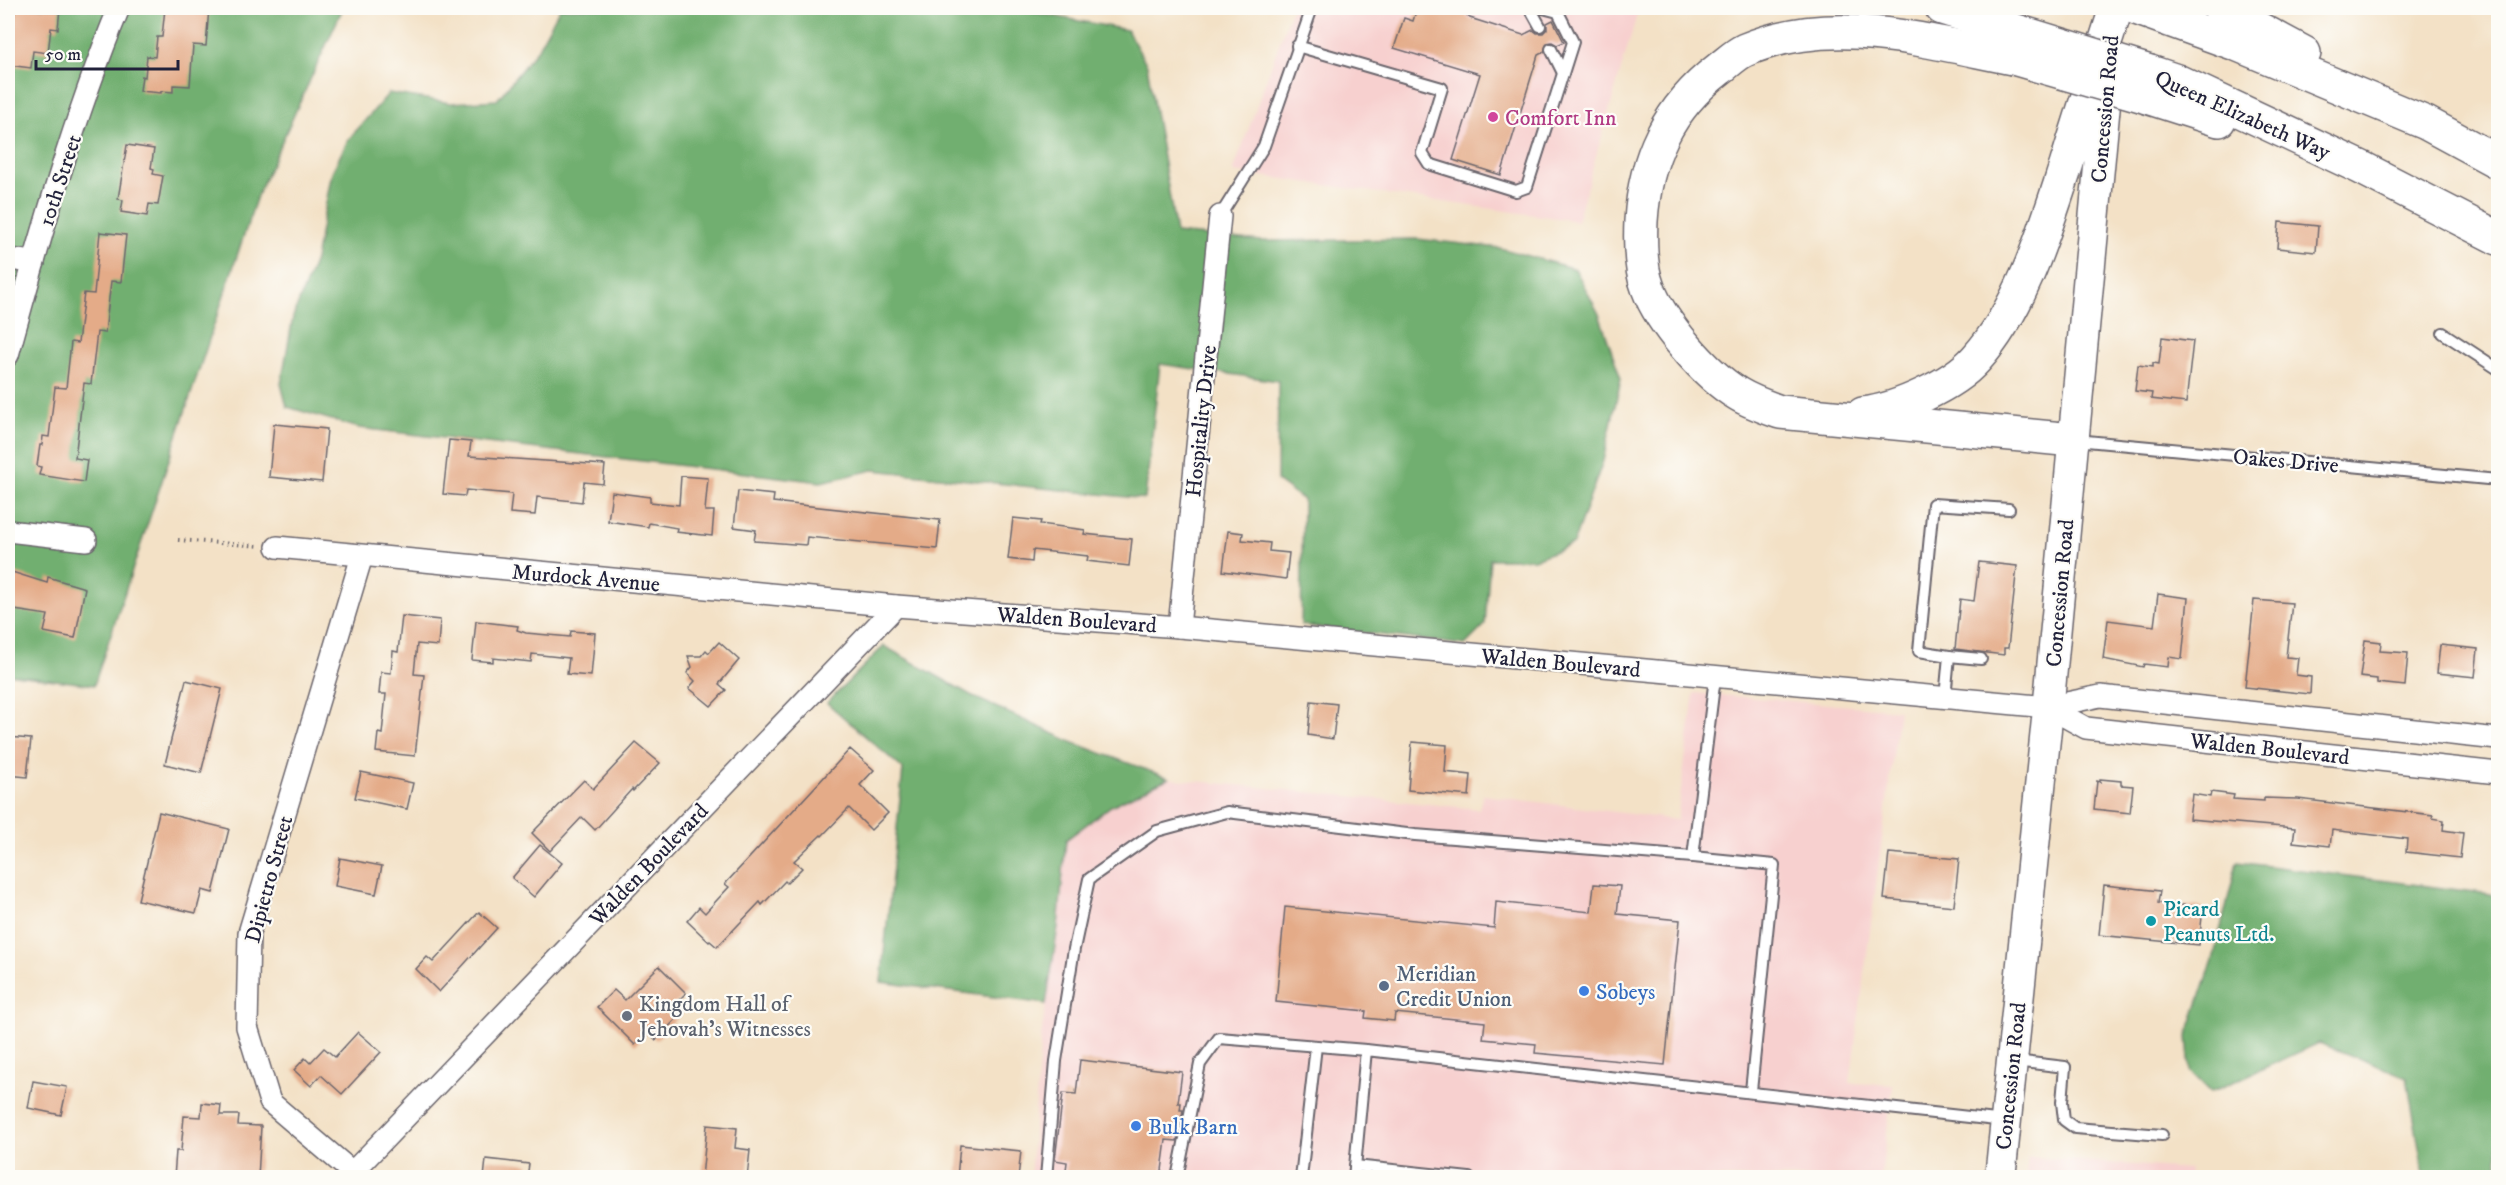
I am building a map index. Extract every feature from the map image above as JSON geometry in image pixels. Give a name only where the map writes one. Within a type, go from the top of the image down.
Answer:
[{"type":"highway","name":"Queen Elizabeth Way","points":[[1942,8],[2012,43],[2147,84],[2177,81],[2360,167],[2499,238]]},
{"type":"highway","points":[[2220,8],[2257,26],[2499,162]]},
{"type":"highway","points":[[1829,418],[1881,412],[1937,388],[1976,360],[2015,303],[2130,12],[2246,48],[2426,123]]},
{"type":"highway","points":[[2012,43],[1882,33],[1826,32],[1789,36],[1743,51],[1701,83],[1678,109],[1657,145],[1643,190],[1640,243],[1648,288],[1674,334],[1703,366],[1738,394],[1780,412],[2073,440]]},
{"type":"street","name":"10th Street","points":[[8,355],[34,262],[98,57],[119,8]]},
{"type":"street","name":"Concession Road","points":[[2000,1178],[2073,440],[2130,12]]},
{"type":"street","name":"Hospitality Drive","points":[[1179,627],[1220,216]]},
{"type":"street","points":[[8,259],[34,262]]},
{"type":"street","points":[[8,531],[86,540]]},
{"type":"street","name":"Murdock Avenue","points":[[276,547],[896,606]]},
{"type":"street","name":"Dipietro Street","points":[[350,1175],[270,1102],[247,1027],[249,933],[362,556]]},
{"type":"street","name":"Walden Boulevard","points":[[350,1175],[896,606],[1179,627],[2048,707],[2100,696],[2499,739]]},
{"type":"street","name":"Walden Boulevard","points":[[2048,707],[2086,728],[2499,773]]},
{"type":"street","points":[[2269,748],[2271,714]]},
{"type":"lane","points":[[1220,216],[1264,146],[1312,8]]},
{"type":"lane","points":[[1530,8],[1540,26]]},
{"type":"lane","points":[[1297,46],[1442,88],[1422,153],[1429,164],[1516,191],[1527,187],[1573,42],[1558,12],[1543,8]]},
{"type":"lane","points":[[1551,49],[1563,73]]},
{"type":"lane","points":[[2443,333],[2499,369]]},
{"type":"lane","name":"Oakes Drive","points":[[2073,440],[2499,480]]},
{"type":"lane","points":[[1982,659],[1919,651],[1933,504],[2009,509]]},
{"type":"lane","points":[[1945,698],[1949,656]]},
{"type":"lane","points":[[1693,857],[1715,676]]},
{"type":"lane","points":[[1046,1178],[1056,1061],[1074,949],[1089,879],[1157,831],[1227,812],[1415,835],[1774,865],[1751,1091]]},
{"type":"lane","points":[[1177,1178],[1200,1064],[1219,1038],[1366,1050],[2006,1121]]},
{"type":"lane","points":[[1301,1178],[1316,1046]]},
{"type":"lane","points":[[1366,1050],[1355,1172],[1469,1178]]},
{"type":"lane","points":[[2012,1060],[2065,1067],[2062,1102],[2064,1120],[2075,1128],[2162,1135]]},
{"type":"path","points":[[178,540],[276,547]]},
{"type":"shaded area","points":[[1292,8],[1639,8],[1577,221],[1233,172]]},
{"type":"shaded area","points":[[1694,693],[1899,710],[1850,1083],[1893,1085],[1881,1177],[1030,1178],[1041,1036],[1058,927],[1066,840],[1111,806],[1164,778],[1479,809],[1483,795],[1677,820]]},
{"type":"shaded area","points":[[2028,1157],[2189,1169],[2188,1177],[2026,1177]]},
{"type":"green space","points":[[8,8],[343,8],[257,196],[94,685],[8,674]]},
{"type":"green space","points":[[560,8],[1011,8],[1127,30],[1147,65],[1176,233],[1262,241],[1417,239],[1500,248],[1575,269],[1599,314],[1621,379],[1603,461],[1573,544],[1535,559],[1490,559],[1485,625],[1465,645],[1301,625],[1303,500],[1277,481],[1278,381],[1160,364],[1145,499],[873,470],[821,482],[359,428],[287,407],[281,384],[293,317],[315,260],[332,172],[348,140],[389,93],[451,103],[497,100],[537,50]]},
{"type":"green space","points":[[884,646],[976,698],[1074,743],[1169,778],[1111,806],[1066,840],[1058,927],[1046,1004],[881,982],[903,769],[827,703]]},
{"type":"green space","points":[[2237,862],[2498,895],[2498,1177],[2424,1177],[2407,1077],[2319,1043],[2211,1092],[2190,1071],[2187,1036],[2213,960]]},
{"type":"building","points":[[15,8],[60,8],[58,29],[51,28],[48,53],[33,51],[31,68],[8,65],[8,31],[13,31]]},
{"type":"building","points":[[165,8],[209,8],[206,46],[193,45],[190,86],[173,85],[173,92],[140,91],[142,76],[145,77],[147,56],[155,57],[157,37],[162,37]]},
{"type":"building","name":"Comfort Inn","points":[[1417,8],[1461,11],[1470,18],[1523,35],[1533,30],[1543,33],[1547,29],[1547,23],[1553,20],[1564,42],[1557,45],[1552,42],[1547,43],[1544,52],[1538,55],[1501,175],[1453,160],[1480,74],[1394,48],[1404,18],[1413,21]]},
{"type":"building","points":[[127,145],[154,149],[151,168],[154,169],[153,174],[163,176],[158,205],[149,204],[147,216],[121,212],[123,200],[118,199]]},
{"type":"building","points":[[2279,222],[2318,226],[2316,252],[2277,248]]},
{"type":"building","points":[[100,232],[126,235],[121,282],[111,281],[105,333],[97,332],[91,384],[84,383],[75,458],[87,460],[84,482],[39,475],[41,467],[37,466],[40,445],[42,445],[43,436],[49,437],[55,387],[66,388],[71,342],[78,343],[84,293],[94,294]]},
{"type":"building","points":[[2162,337],[2193,341],[2186,403],[2151,399],[2152,393],[2135,391],[2138,365],[2153,367],[2153,363],[2159,364]]},
{"type":"building","points":[[274,424],[327,429],[322,482],[269,477]]},
{"type":"building","points":[[449,440],[471,442],[469,456],[605,465],[603,484],[584,482],[582,502],[537,497],[535,515],[510,513],[512,494],[466,490],[465,496],[443,494]]},
{"type":"building","points":[[681,476],[708,478],[705,511],[714,511],[712,536],[676,532],[677,528],[649,523],[648,527],[608,521],[612,492],[650,497],[650,502],[679,505]]},
{"type":"building","points":[[738,491],[774,495],[773,502],[940,520],[937,549],[807,537],[806,545],[754,541],[756,530],[734,527]]},
{"type":"building","points":[[1013,518],[1085,530],[1084,534],[1132,539],[1129,566],[1087,561],[1088,556],[1033,550],[1032,562],[1008,559]]},
{"type":"building","points":[[1228,531],[1243,533],[1242,540],[1270,543],[1269,551],[1289,553],[1286,579],[1223,571]]},
{"type":"building","points":[[1979,562],[2017,566],[2008,648],[2004,648],[2004,655],[1955,649],[1960,599],[1974,601]]},
{"type":"building","points":[[12,572],[47,583],[48,577],[85,588],[75,638],[44,632],[48,615],[8,609],[8,577],[10,578]]},
{"type":"building","points":[[2158,594],[2188,598],[2182,659],[2169,657],[2168,667],[2144,664],[2143,667],[2103,659],[2108,620],[2154,626]]},
{"type":"building","points":[[2254,600],[2292,603],[2286,657],[2298,658],[2296,675],[2311,677],[2310,694],[2245,687]]},
{"type":"building","points":[[402,616],[440,620],[438,646],[417,644],[414,674],[424,675],[415,756],[376,752],[378,733],[382,734],[386,694],[379,694],[381,672],[391,673],[393,651],[398,652]]},
{"type":"building","points":[[476,621],[518,626],[517,630],[526,633],[570,637],[571,631],[595,633],[591,676],[567,674],[569,658],[532,654],[531,662],[493,658],[493,662],[472,660]]},
{"type":"building","points":[[2365,640],[2381,642],[2380,651],[2408,653],[2405,686],[2377,683],[2377,679],[2360,677]]},
{"type":"building","points":[[719,642],[739,660],[719,684],[726,690],[711,706],[689,688],[695,681],[687,673],[692,667],[688,656],[701,656],[706,650],[709,653]]},
{"type":"building","points":[[2440,645],[2478,649],[2475,677],[2437,673]]},
{"type":"building","points":[[186,680],[222,689],[201,773],[165,764]]},
{"type":"building","points":[[1311,701],[1337,704],[1333,739],[1308,735]]},
{"type":"building","points":[[8,737],[31,739],[27,777],[8,775]]},
{"type":"building","points":[[1412,742],[1447,745],[1445,772],[1471,775],[1469,796],[1408,790]]},
{"type":"building","points":[[636,743],[660,763],[633,791],[632,789],[595,830],[582,817],[550,851],[532,833],[584,780],[593,789]]},
{"type":"building","points":[[850,749],[874,770],[860,785],[888,813],[871,830],[849,808],[794,861],[802,868],[787,883],[785,881],[762,905],[760,902],[717,947],[709,942],[687,921],[699,907],[705,913],[729,887],[725,884]]},
{"type":"building","points":[[361,772],[413,783],[407,809],[355,798]]},
{"type":"building","points":[[2100,779],[2121,781],[2121,785],[2133,786],[2130,813],[2094,809],[2097,781],[2100,782]]},
{"type":"building","points":[[2211,792],[2234,795],[2233,799],[2264,801],[2264,798],[2298,799],[2433,815],[2432,818],[2444,820],[2443,830],[2463,833],[2460,858],[2406,852],[2407,839],[2332,830],[2330,846],[2293,842],[2295,828],[2189,819],[2192,794],[2210,797]]},
{"type":"building","points":[[159,812],[229,829],[213,893],[202,890],[196,913],[138,900]]},
{"type":"building","points":[[540,845],[562,863],[534,897],[512,878]]},
{"type":"building","points":[[1889,853],[1959,859],[1954,906],[1884,899]]},
{"type":"building","points":[[340,858],[382,866],[376,894],[335,886]]},
{"type":"building","points":[[1594,884],[1620,886],[1617,914],[1680,920],[1665,1065],[1535,1053],[1536,1044],[1483,1039],[1485,1022],[1395,1013],[1394,1021],[1365,1018],[1366,1011],[1276,1002],[1285,907],[1494,928],[1496,902],[1591,912]]},
{"type":"building","name":"Picard Peanuts Ltd.","points":[[2104,885],[2160,891],[2158,903],[2203,907],[2199,945],[2099,935]]},
{"type":"building","points":[[479,912],[497,928],[439,992],[416,969],[427,957],[433,962]]},
{"type":"building","points":[[659,966],[686,993],[675,1004],[683,1012],[656,1040],[648,1032],[635,1045],[597,1007],[614,990],[625,1000]]},
{"type":"building","points":[[358,1032],[381,1052],[342,1094],[321,1075],[311,1086],[294,1070],[305,1058],[310,1063],[324,1048],[335,1057]]},
{"type":"building","points":[[1080,1060],[1182,1072],[1178,1103],[1181,1103],[1180,1110],[1183,1110],[1177,1141],[1166,1140],[1161,1178],[1065,1178],[1067,1162],[1055,1160],[1063,1093],[1076,1094]]},
{"type":"building","points":[[33,1081],[67,1087],[61,1115],[28,1108]]},
{"type":"building","points":[[202,1103],[221,1105],[220,1115],[239,1115],[238,1125],[261,1126],[258,1178],[174,1178],[176,1151],[181,1151],[184,1116],[201,1117]]},
{"type":"building","points":[[707,1125],[737,1128],[735,1148],[750,1150],[747,1178],[702,1178]]},
{"type":"building","points":[[960,1145],[1021,1151],[1018,1178],[957,1178]]},
{"type":"building","points":[[486,1159],[529,1164],[527,1178],[484,1178]]},
{"type":"place","name":"Comfort Inn","points":[[1493,117]]},
{"type":"place","name":"Picard Peanuts Ltd.","points":[[2151,921]]},
{"type":"place","name":"Meridian Credit Union","points":[[1384,986]]},
{"type":"place","name":"Sobeys","points":[[1584,991]]},
{"type":"place","name":"Kingdom Hall of Jehovah's Witnesses","points":[[627,1016]]},
{"type":"place","name":"Bulk Barn","points":[[1136,1126]]}]
